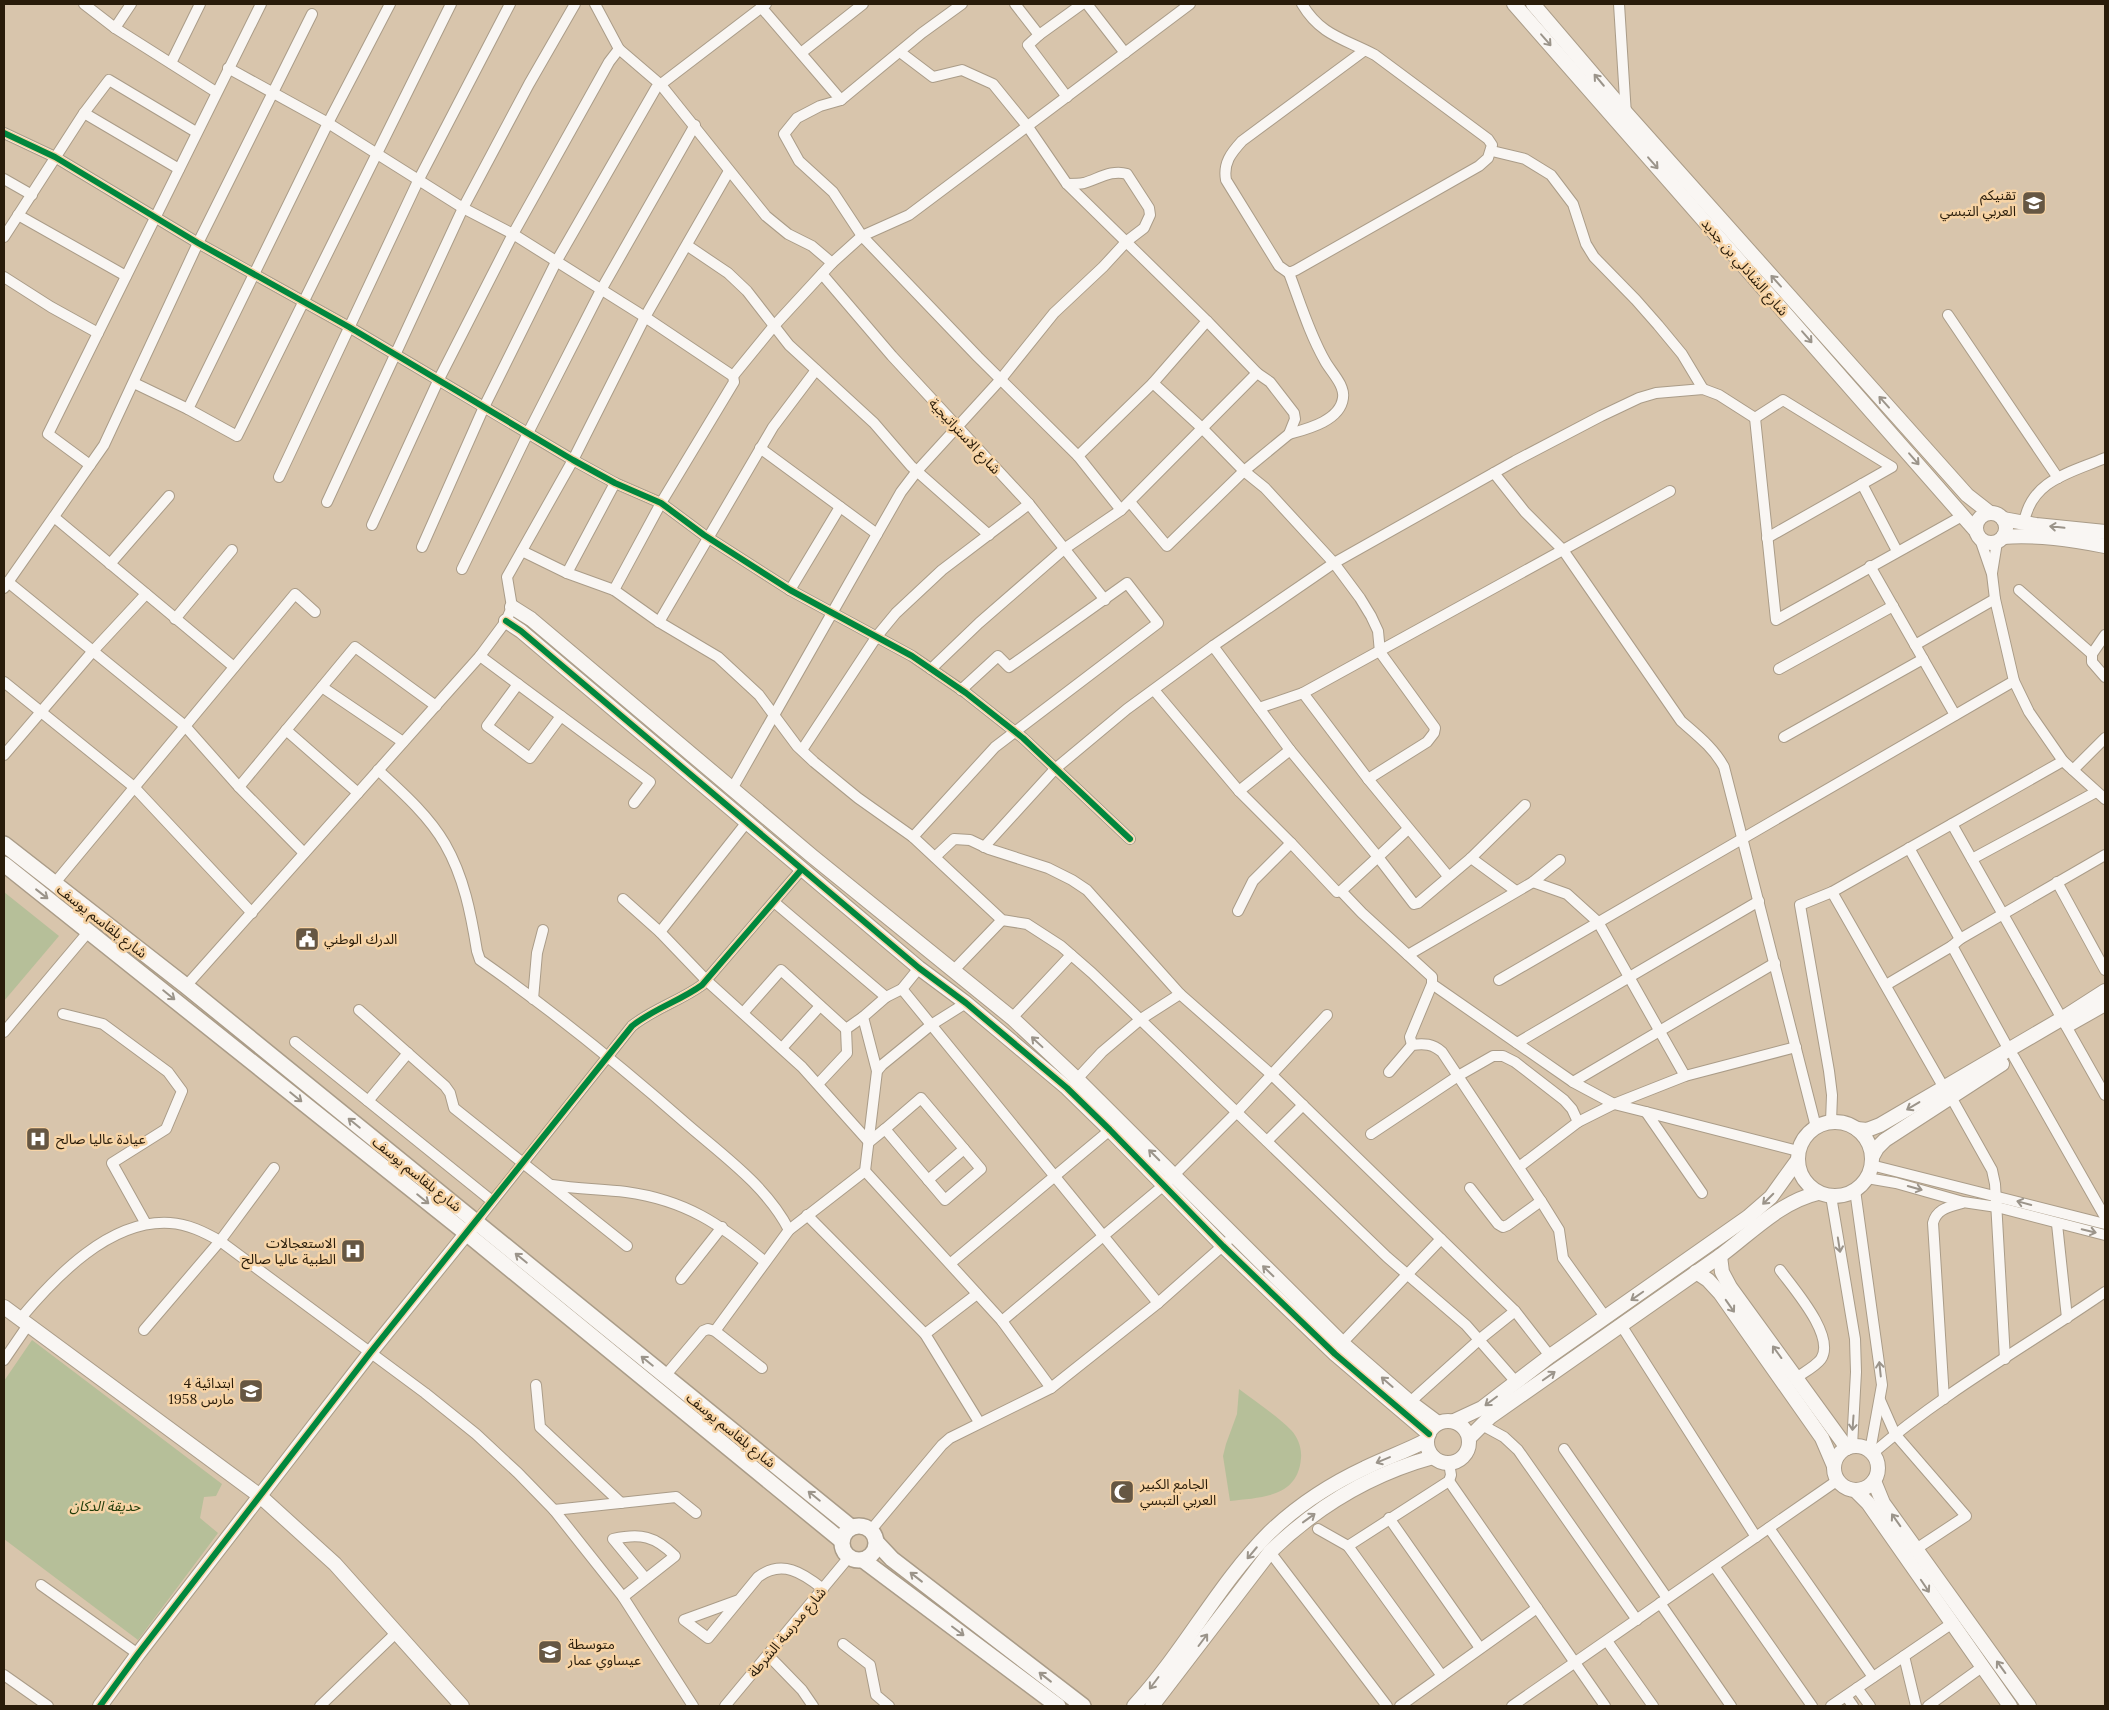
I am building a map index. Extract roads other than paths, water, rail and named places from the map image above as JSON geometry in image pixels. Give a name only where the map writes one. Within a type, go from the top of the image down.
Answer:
[{"type":"main road","name":"شارع بلقاسم يوسف","points":[[4,844],[186,986],[842,1541]]},
{"type":"main road","name":"شارع بلقاسم يوسف","points":[[4,864],[471,1228],[665,1376],[852,1527]]},
{"type":"main road","points":[[1058,1706],[844,1552],[842,1541],[847,1530],[852,1527],[863,1526],[892,1559],[1083,1706]]},
{"type":"main road","points":[[856,1559],[873,1554],[874,1537]]},
{"type":"street","points":[[84,4],[115,28],[216,92]]},
{"type":"street","points":[[115,28],[131,4]]},
{"type":"street","points":[[171,63],[200,4]]},
{"type":"street","points":[[90,465],[48,434],[261,4]]},
{"type":"street","points":[[188,409],[328,123],[390,4]]},
{"type":"street","points":[[134,383],[188,409],[237,436],[452,4]]},
{"type":"street","points":[[279,476],[418,181],[510,4]]},
{"type":"street","points":[[327,502],[464,208],[529,84],[576,4]]},
{"type":"street","points":[[595,4],[619,49],[662,85],[766,216],[788,234],[805,242],[832,263]]},
{"type":"street","points":[[801,53],[864,4]]},
{"type":"street","points":[[962,4],[842,100],[820,106],[797,118],[784,134],[799,160],[833,192],[862,236],[1000,379],[1078,456],[1121,510]]},
{"type":"street","points":[[1016,4],[1039,36]]},
{"type":"street","points":[[1067,97],[1028,45],[1082,4]]},
{"type":"street","points":[[1087,4],[1126,52]]},
{"type":"street","points":[[733,376],[773,327],[832,263],[862,236],[909,215],[1190,4]]},
{"type":"street","points":[[1289,272],[1296,270],[1479,166],[1488,158],[1492,151],[1492,145],[1488,139],[1390,65],[1366,50],[1323,30],[1312,19],[1302,4]]},
{"type":"street","name":"شارع الشاذلي بن جديد","points":[[1514,4],[1623,119],[1967,495],[1990,513]]},
{"type":"street","name":"شارع الشاذلي بن جديد","points":[[1533,4],[1623,119],[1964,514],[1978,535]]},
{"type":"street","points":[[1619,4],[1623,119]]},
{"type":"street","points":[[422,547],[484,407],[556,262],[656,88],[763,6],[842,100]]},
{"type":"street","points":[[304,853],[238,787],[185,726],[93,651],[6,585],[104,445],[198,243],[312,14]]},
{"type":"street","points":[[372,526],[438,381],[513,234],[609,62],[619,49]]},
{"type":"street","points":[[1130,502],[1167,546],[1244,471],[1289,434],[1314,426],[1329,418],[1340,407],[1343,391],[1325,361],[1308,326],[1289,272],[1279,266],[1226,180],[1224,170],[1232,152],[1242,141],[1366,50]]},
{"type":"street","points":[[900,52],[933,77],[962,70],[993,84],[1028,127],[1067,184],[1127,241],[1257,372],[1270,382],[1294,413],[1296,419],[1289,434]]},
{"type":"street","points":[[228,68],[328,123],[377,152],[418,181],[513,234],[645,317],[733,376],[734,382],[661,503],[614,590]]},
{"type":"street","points":[[4,237],[84,113],[109,80],[196,132]]},
{"type":"street","points":[[84,113],[179,169]]},
{"type":"street","points":[[462,569],[528,433],[601,290],[695,125]]},
{"type":"street","points":[[4,133],[55,157],[198,243],[349,327],[573,460],[615,483],[661,503],[710,538],[790,590],[877,636],[930,669],[961,690],[1016,733],[1130,839]]},
{"type":"street","points":[[1492,151],[1525,159],[1551,175],[1574,204],[1586,244],[1594,257],[1636,300],[1682,354],[1703,389]]},
{"type":"street","points":[[186,986],[480,656],[506,621],[512,607],[507,577],[573,460],[645,317],[688,246],[729,171]]},
{"type":"street","points":[[732,788],[901,492],[917,471],[1000,379],[1054,313],[1103,267],[1127,241],[1144,228],[1150,215],[1145,201],[1127,174],[1121,172],[1110,173],[1082,184],[1067,184]]},
{"type":"street","points":[[4,180],[32,195]]},
{"type":"street","points":[[18,215],[126,276]]},
{"type":"street","points":[[688,246],[728,273],[789,345],[874,423],[917,471],[989,535]]},
{"type":"street","name":"شارع الاستراتيجية","points":[[822,274],[892,356],[1029,504],[1105,600]]},
{"type":"street","points":[[4,277],[51,307],[98,333]]},
{"type":"street","points":[[1948,315],[2058,478]]},
{"type":"street","points":[[1078,456],[1154,383],[1207,321]]},
{"type":"street","points":[[659,622],[710,538],[773,427],[816,370]]},
{"type":"street","points":[[930,669],[979,622],[1064,549],[1130,502],[1257,372]]},
{"type":"street","points":[[1154,383],[1244,471],[1266,488],[1334,564],[1371,616],[1378,631],[1380,652],[1435,728],[1434,733],[1427,742],[1368,779]]},
{"type":"street","points":[[984,847],[1055,769],[1154,690],[1213,646],[1334,564],[1494,473],[1639,398],[1656,393],[1703,389],[1719,395],[1755,418]]},
{"type":"street","points":[[1755,418],[1783,400],[1892,467],[1767,538]]},
{"type":"street","points":[[1755,418],[1776,620],[1964,514]]},
{"type":"street","points":[[760,448],[877,534]]},
{"type":"street","points":[[2024,523],[2030,500],[2037,491],[2058,478],[2105,458]]},
{"type":"street","points":[[1494,473],[1525,512],[1562,550],[1681,721],[1719,758],[1728,778],[1816,1127]]},
{"type":"street","points":[[567,572],[615,483]]},
{"type":"street","points":[[1862,484],[1897,551]]},
{"type":"street","points":[[1259,708],[1303,693],[1670,491]]},
{"type":"street","points":[[110,564],[169,496]]},
{"type":"street","points":[[802,750],[877,636],[896,613],[942,570],[1029,504]]},
{"type":"street","points":[[790,590],[840,507]]},
{"type":"street","points":[[2105,532],[2024,523],[2003,519],[1997,514],[1990,513],[1980,518],[1976,525],[1992,574],[1995,599],[2014,681],[2029,712],[2063,761],[2105,799]]},
{"type":"street","points":[[54,517],[234,667]]},
{"type":"street","points":[[1992,574],[2000,539],[2006,530],[2003,519]]},
{"type":"street","points":[[1978,535],[1986,543],[2000,539],[2035,537],[2105,546]]},
{"type":"street","points":[[175,618],[232,550]]},
{"type":"street","points":[[522,550],[567,572],[614,590],[659,622],[718,656],[759,695],[802,750],[858,798],[913,837],[1002,920],[1027,924],[1071,955],[1407,1274],[1480,1339],[1516,1382]]},
{"type":"street","points":[[1870,566],[1955,715]]},
{"type":"street","points":[[913,837],[996,747],[1158,623],[1127,583],[1008,667],[998,656],[961,690]]},
{"type":"street","points":[[2019,590],[2092,654]]},
{"type":"street","points":[[4,755],[93,651],[146,594]]},
{"type":"street","points":[[54,884],[295,594],[315,612]]},
{"type":"street","points":[[1915,645],[1995,599]]},
{"type":"street","points":[[1779,669],[1893,606]]},
{"type":"street","points":[[512,607],[531,619],[732,788],[1012,1018],[1077,1078],[1174,1175],[1228,1241],[1335,1354],[1428,1437],[1428,1446],[1433,1457]]},
{"type":"street","points":[[506,621],[521,631],[801,870],[919,968],[966,1003],[1067,1088],[1164,1185],[1342,1343],[1410,1402],[1438,1423],[1454,1421],[1476,1412],[1550,1356],[1760,1207],[1781,1186],[1798,1156],[1805,1137],[1816,1127],[1831,1122],[1840,1122],[1857,1129],[1876,1128],[1947,1092],[2065,1022],[2105,1004]]},
{"type":"street","points":[[2105,635],[2092,654],[2092,662],[2105,677]]},
{"type":"street","points":[[1213,646],[1290,750],[1414,904],[1418,904],[1471,858],[1525,805]]},
{"type":"street","points":[[238,787],[355,647],[436,706]]},
{"type":"street","points":[[480,656],[650,782],[634,803]]},
{"type":"street","points":[[1784,737],[1923,659]]},
{"type":"street","points":[[1499,980],[2014,681]]},
{"type":"street","points":[[4,682],[134,787],[252,913]]},
{"type":"street","points":[[518,684],[487,726],[494,732],[530,758],[561,716]]},
{"type":"street","points":[[322,687],[403,742]]},
{"type":"street","points":[[1154,690],[1239,791],[1337,892],[1341,891],[1432,978],[1432,984],[1410,1037],[1412,1044]]},
{"type":"street","points":[[1303,693],[1368,779],[1448,876]]},
{"type":"street","points":[[286,730],[358,793]]},
{"type":"street","points":[[2073,770],[2105,738]]},
{"type":"street","points":[[1239,791],[1290,750]]},
{"type":"street","points":[[1831,1122],[1832,1095],[1829,1071],[1800,905],[1832,892],[2063,761]]},
{"type":"street","points":[[378,770],[402,792],[445,843],[457,867],[466,892],[476,951],[480,960],[608,1056],[738,1167],[764,1194],[789,1230]]},
{"type":"street","points":[[1972,859],[2096,792]]},
{"type":"street","points":[[660,932],[747,822]]},
{"type":"street","points":[[1952,824],[2104,1089]]},
{"type":"street","points":[[1341,891],[1408,829]]},
{"type":"street","points":[[935,857],[954,839],[970,840],[984,847],[1048,868],[1087,890],[1180,994],[1272,1075],[1441,1239],[1514,1311],[1550,1356]]},
{"type":"street","points":[[1238,911],[1253,881],[1291,843]]},
{"type":"street","points":[[1909,848],[2012,1053],[2105,1217]]},
{"type":"street","points":[[1886,985],[2105,855]]},
{"type":"street","points":[[1471,858],[1516,890]]},
{"type":"street","points":[[1408,955],[1516,890],[1533,882],[1560,860]]},
{"type":"street","points":[[100,1706],[370,1353],[632,1026],[641,1019],[689,994],[707,981],[801,870]]},
{"type":"street","points":[[1533,882],[1567,894],[1598,922],[1685,1076]]},
{"type":"street","points":[[2057,882],[2105,970]]},
{"type":"street","points":[[1832,892],[1992,1170],[1997,1207],[2005,1359]]},
{"type":"street","points":[[622,899],[660,932],[707,981],[782,1048],[818,1084],[868,1142]]},
{"type":"street","points":[[1517,1043],[1759,900]]},
{"type":"street","points":[[774,902],[886,997]]},
{"type":"street","points":[[953,971],[1002,920]]},
{"type":"street","points":[[533,999],[537,953],[543,930]]},
{"type":"street","points":[[4,1032],[89,931]]},
{"type":"street","points":[[1012,1018],[1071,955]]},
{"type":"street","points":[[1573,1082],[1775,963]]},
{"type":"street","points":[[846,1028],[863,1017],[886,997],[902,989],[919,968]]},
{"type":"street","points":[[743,1013],[781,970],[846,1028],[848,1053],[818,1084]]},
{"type":"street","points":[[1432,984],[1573,1082],[1614,1104],[1798,1156]]},
{"type":"street","points":[[902,989],[1158,1302]]},
{"type":"street","points":[[2065,1022],[2105,991]]},
{"type":"street","points":[[1077,1078],[1102,1052],[1140,1019],[1180,994]]},
{"type":"street","points":[[877,1071],[931,1025],[966,1003]]},
{"type":"street","points":[[782,1048],[820,1006]]},
{"type":"street","points":[[359,1010],[445,1086],[450,1093],[454,1108],[627,1246]]},
{"type":"street","points":[[63,1014],[103,1024],[168,1072],[182,1092],[166,1129],[112,1163],[146,1224]]},
{"type":"street","points":[[1002,1321],[1164,1185],[1236,1113],[1327,1015]]},
{"type":"street","points":[[715,1330],[789,1230],[865,1171],[877,1071],[863,1017]]},
{"type":"street","points":[[295,1042],[492,1201]]},
{"type":"street","points":[[1389,1072],[1412,1044],[1420,1043],[1436,1046],[1442,1052],[1559,1230],[1563,1258],[1606,1318]]},
{"type":"street","points":[[1519,1167],[1578,1122],[1614,1104],[1685,1076],[1796,1047]]},
{"type":"street","points":[[368,1100],[408,1053]]},
{"type":"street","points":[[1371,1134],[1458,1076],[1493,1056],[1503,1056],[1515,1062],[1564,1100],[1572,1109],[1578,1122]]},
{"type":"street","points":[[1469,1438],[1482,1425],[1720,1256],[1789,1204],[1825,1195],[1844,1195],[1855,1190],[1870,1167],[1877,1148],[1947,1092]]},
{"type":"street","points":[[868,1142],[921,1098],[981,1169],[945,1200],[885,1129]]},
{"type":"street","points":[[1266,1141],[1303,1105]]},
{"type":"street","points":[[1646,1112],[1702,1193]]},
{"type":"street","points":[[1857,1129],[1865,1137],[1870,1147],[1870,1167]]},
{"type":"street","points":[[951,1263],[1110,1130]]},
{"type":"street","points":[[928,1180],[964,1149]]},
{"type":"street","points":[[1798,1156],[1800,1174],[1808,1185],[1825,1195],[1855,1339],[1856,1372],[1850,1447]]},
{"type":"street","points":[[1870,1167],[1996,1195],[2105,1224]]},
{"type":"street","points":[[1870,1167],[1896,1183],[1964,1202],[1997,1207],[2105,1235]]},
{"type":"street","points":[[144,1330],[220,1240],[274,1168]]},
{"type":"street","points":[[865,1171],[1002,1321],[1051,1388]]},
{"type":"street","points":[[552,1185],[646,1196],[695,1212],[722,1227],[765,1262]]},
{"type":"street","points":[[1470,1188],[1498,1224],[1503,1227],[1508,1226],[1541,1201]]},
{"type":"street","points":[[1855,1190],[1882,1385],[1871,1452]]},
{"type":"street","points":[[1944,1398],[1933,1223],[1941,1210],[1964,1202]]},
{"type":"street","points":[[808,1215],[925,1334],[979,1422]]},
{"type":"street","points":[[4,1360],[24,1322],[44,1291],[87,1253],[116,1235],[146,1224],[170,1223],[198,1229],[220,1240],[476,1434],[554,1510],[623,1597],[693,1706]]},
{"type":"street","points":[[2057,1224],[2067,1318]]},
{"type":"street","points":[[681,1280],[722,1227]]},
{"type":"street","points":[[1342,1343],[1441,1239]]},
{"type":"street","points":[[874,1537],[942,1445],[979,1422],[1051,1388],[1158,1302],[1228,1241]]},
{"type":"street","points":[[1720,1256],[1722,1272],[1730,1287],[1796,1378],[1850,1447]]},
{"type":"street","points":[[1780,1270],[1815,1319],[1821,1332],[1824,1346],[1821,1359],[1796,1378]]},
{"type":"street","points":[[1696,1272],[1708,1280],[1720,1293],[1822,1438],[1838,1480],[1848,1489],[1855,1490],[1862,1489],[1874,1481],[1877,1476],[1878,1464],[1871,1452],[1862,1447],[1850,1447],[1838,1455],[1834,1466]]},
{"type":"street","points":[[1871,1452],[1944,1398],[2105,1292]]},
{"type":"street","points":[[925,1334],[977,1294]]},
{"type":"street","points":[[4,1307],[260,1496],[335,1564],[462,1706]]},
{"type":"street","points":[[1410,1402],[1514,1311]]},
{"type":"street","points":[[1621,1325],[1756,1537]]},
{"type":"street","points":[[665,1376],[703,1331],[708,1329],[715,1330],[762,1368]]},
{"type":"street","points":[[536,1385],[540,1427],[621,1503]]},
{"type":"street","points":[[1880,1399],[1896,1434],[1966,1516],[1916,1549]]},
{"type":"street","points":[[1152,1706],[1270,1552],[1308,1518],[1334,1500],[1407,1464],[1433,1457],[1449,1463],[1462,1458],[1469,1445],[1469,1438],[1461,1425],[1454,1421]]},
{"type":"street","points":[[1134,1706],[1150,1688],[1228,1582],[1270,1532],[1314,1498],[1344,1479],[1428,1437],[1438,1423]]},
{"type":"street","points":[[1482,1425],[1504,1437],[1518,1450],[1637,1620]]},
{"type":"street","points":[[1564,1449],[1731,1706]]},
{"type":"street","points":[[1348,1546],[1449,1481],[1451,1475],[1449,1463]]},
{"type":"street","points":[[1512,1706],[1838,1480]]},
{"type":"street","points":[[1449,1481],[1605,1706]]},
{"type":"street","points":[[1874,1481],[1883,1503],[2029,1706]]},
{"type":"street","points":[[1855,1490],[1868,1503],[2010,1706]]},
{"type":"street","points":[[554,1510],[676,1497],[696,1513]]},
{"type":"street","points":[[1389,1518],[1480,1648]]},
{"type":"street","points":[[1769,1528],[1873,1677]]},
{"type":"street","points":[[1318,1529],[1348,1546],[1442,1676]]},
{"type":"street","points":[[623,1597],[646,1579],[675,1556],[658,1542],[647,1537],[637,1535],[614,1539],[646,1579]]},
{"type":"street","points":[[1270,1552],[1387,1706]]},
{"type":"street","name":"شارع مدرسة الشرطة","points":[[726,1706],[823,1589],[856,1559]]},
{"type":"street","points":[[1714,1566],[1812,1706]]},
{"type":"street","points":[[739,1600],[684,1620],[708,1638],[758,1577],[774,1568],[795,1570],[804,1574],[823,1589]]},
{"type":"street","points":[[41,1585],[138,1654]]},
{"type":"street","points":[[1400,1706],[1537,1608]]},
{"type":"street","points":[[1830,1706],[1951,1624]]},
{"type":"street","points":[[320,1706],[397,1632]]},
{"type":"street","points":[[1607,1640],[1653,1706]]},
{"type":"street","points":[[844,1644],[870,1665],[876,1695],[889,1706]]},
{"type":"street","points":[[768,1655],[797,1684],[813,1706]]},
{"type":"street","points":[[1904,1656],[1916,1706]]},
{"type":"street","points":[[1928,1706],[1982,1667]]},
{"type":"street","points":[[4,1675],[48,1706]]},
{"type":"street","points":[[1857,1688],[1870,1706]]},
{"type":"street","points":[[1846,1696],[1853,1706]]},
{"type":"place","name":"تقنيكم العربي التبسي","points":[[2034,203]]},
{"type":"place","name":"الدرك الوطني","points":[[307,939]]},
{"type":"place","name":"عيادة عاليا صالح","points":[[38,1139]]},
{"type":"place","name":"الاستعجالات الطبية عاليا صالح","points":[[353,1251]]},
{"type":"place","name":"ابتدائية 4 مارس 1958","points":[[251,1391]]},
{"type":"place","name":"الجامع الكبير العربي التبسي","points":[[1122,1492]]},
{"type":"place","name":"متوسطة عيساوي عمار","points":[[550,1652]]},
{"type":"park label","name":"حديقة الدكان","points":[[105,1506]]}]
